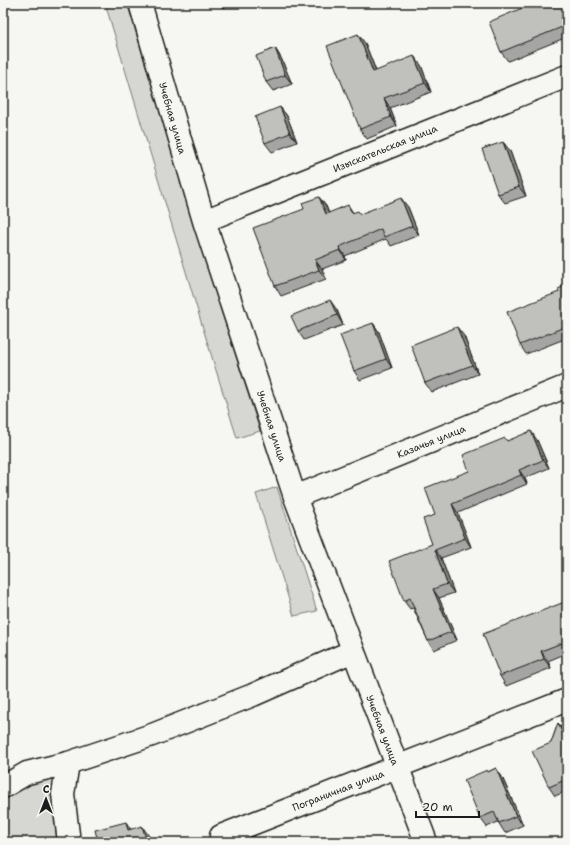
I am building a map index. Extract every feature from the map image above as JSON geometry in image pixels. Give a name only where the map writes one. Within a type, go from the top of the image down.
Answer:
[{"type":"street","name":"Учебная улица","points":[[140,3],[204,221],[295,497],[426,842]]},
{"type":"street","name":"Изыскательская улица","points":[[204,221],[567,76]]},
{"type":"street","name":"Казачья улица","points":[[295,497],[567,386]]},
{"type":"street","points":[[3,787],[28,773],[68,764],[160,732],[253,695],[353,652]]},
{"type":"street","name":"Пограничная улица","points":[[221,836],[567,700]]},
{"type":"street","points":[[68,764],[63,794],[69,842]]},
{"type":"shaded area","points":[[105,3],[127,3],[196,233],[260,431],[237,438]]},
{"type":"shaded area","points":[[277,487],[317,611],[294,616],[256,494]]},
{"type":"shaded area","points":[[59,773],[61,842],[3,842],[3,796],[13,788]]},
{"type":"building","points":[[534,3],[567,3],[567,25],[501,52],[489,22]]},
{"type":"building","points":[[358,34],[373,72],[414,56],[425,83],[384,98],[391,117],[360,129],[327,46]]},
{"type":"building","points":[[275,48],[285,75],[266,82],[256,56]]},
{"type":"building","points":[[280,107],[290,133],[265,143],[255,117]]},
{"type":"building","points":[[503,142],[519,187],[498,194],[482,149]]},
{"type":"building","points":[[319,197],[326,214],[348,205],[352,213],[358,211],[360,214],[401,198],[412,226],[384,237],[381,229],[339,247],[340,250],[315,260],[319,270],[275,286],[253,228],[304,209],[302,203]]},
{"type":"building","points":[[567,285],[567,326],[520,345],[507,312],[559,292],[558,289]]},
{"type":"building","points":[[330,300],[337,315],[298,331],[291,316]]},
{"type":"building","points":[[373,323],[386,359],[354,371],[340,335]]},
{"type":"building","points":[[457,327],[472,365],[425,383],[411,345]]},
{"type":"building","points":[[531,431],[543,460],[519,470],[521,475],[452,504],[465,538],[435,550],[447,584],[433,589],[451,632],[428,641],[410,598],[404,601],[389,561],[432,544],[423,519],[435,515],[425,488],[469,471],[463,455],[505,438],[507,441]]},
{"type":"building","points":[[567,454],[567,462],[564,455]]},
{"type":"building","points":[[567,601],[567,641],[541,651],[544,659],[500,676],[483,634]]},
{"type":"building","points":[[558,723],[567,744],[567,779],[549,787],[532,751],[551,743]]},
{"type":"building","points":[[496,768],[516,816],[499,823],[494,812],[480,818],[464,780],[487,770],[488,772]]},
{"type":"building","points":[[126,822],[128,830],[142,826],[147,842],[98,842],[95,830]]}]
